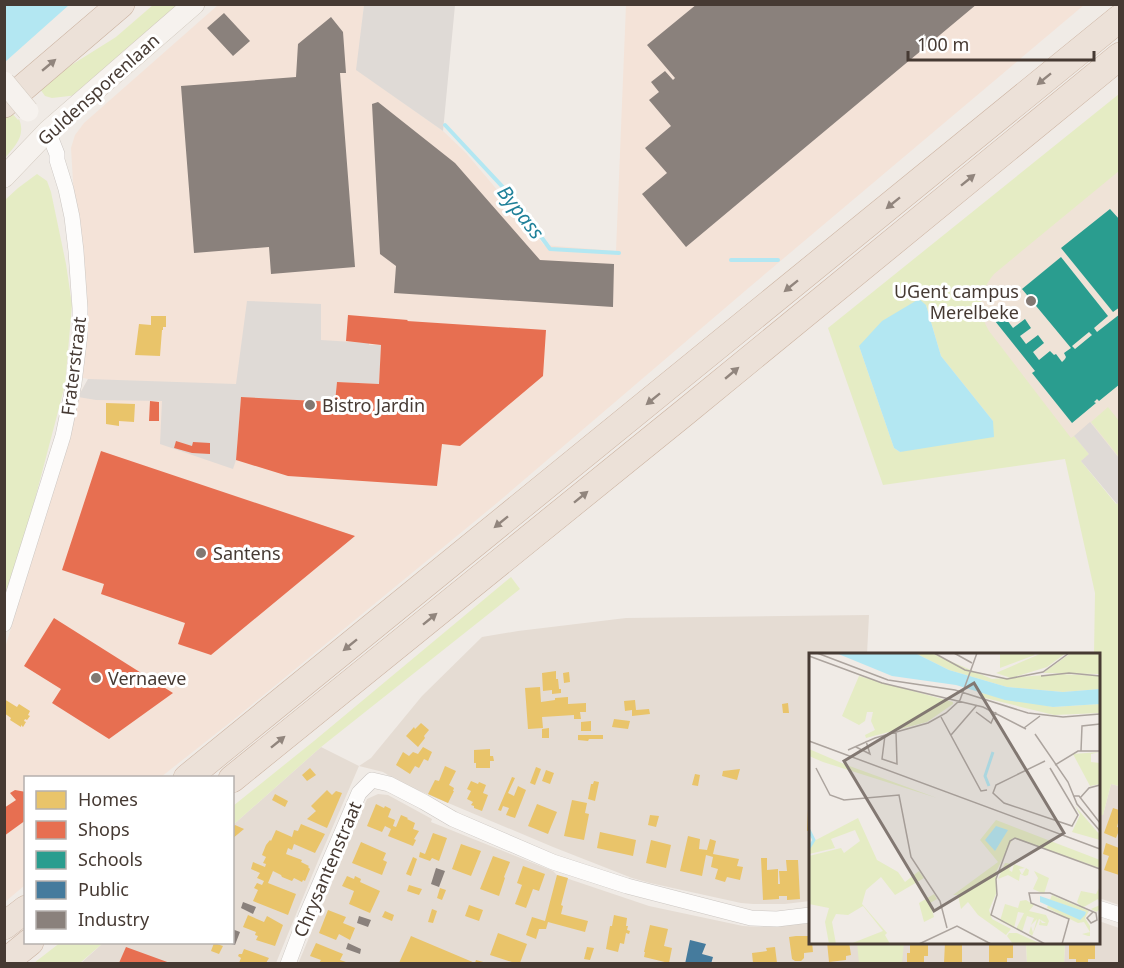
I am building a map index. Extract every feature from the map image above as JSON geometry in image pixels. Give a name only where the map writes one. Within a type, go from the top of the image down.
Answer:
[{"type":"highway","points":[[16,107],[121,4]]},
{"type":"highway","points":[[1089,42],[1111,4]]},
{"type":"highway","points":[[188,776],[1119,18]]},
{"type":"highway","points":[[234,777],[684,413],[1119,56]]},
{"type":"highway","points":[[4,926],[24,911]]},
{"type":"highway","points":[[4,963],[28,944]]},
{"type":"main road","name":"Guldensporenlaan","points":[[4,177],[48,131],[195,4]]},
{"type":"main road","name":"Fraterstraat","points":[[4,82],[16,107],[48,131]]},
{"type":"street","name":"Fraterstraat","points":[[4,624],[63,436],[74,383],[80,333],[77,258],[72,217],[57,154],[48,131]]},
{"type":"street","name":"Chrysantenstraat","points":[[288,963],[359,792],[372,780],[389,784],[453,819],[553,862],[627,886],[751,918],[777,919],[809,915]]},
{"type":"street","points":[[1100,909],[1119,915]]},
{"type":"shaded area","points":[[218,5],[364,5],[357,70],[443,131],[466,153],[544,245],[616,251],[626,5],[1084,5],[497,503],[162,776],[24,776],[24,886],[5,902],[5,648],[73,422],[78,397],[88,379],[79,377],[76,231],[71,148],[75,135],[84,123]]},
{"type":"shaded area","points":[[364,5],[455,5],[443,131],[356,70]]},
{"type":"shaded area","name":"UGent campus Merelbeke","points":[[1119,114],[1120,502],[1081,461],[939,262]]},
{"type":"shaded area","points":[[247,301],[321,304],[321,340],[381,345],[379,384],[337,382],[335,402],[241,397],[236,460],[233,469],[160,444],[162,401],[96,400],[78,397],[88,379],[236,384]]},
{"type":"shaded area","points":[[1090,422],[1119,458],[1119,502],[1117,504],[1081,461],[1089,454],[1074,436]]},
{"type":"shaded area","points":[[869,615],[867,653],[809,653],[809,901],[785,904],[741,903],[632,878],[403,784],[383,772],[359,766],[371,758],[422,696],[482,637],[626,618]]},
{"type":"shaded area","points":[[321,747],[359,766],[276,963],[80,964],[102,944],[234,944],[234,824]]},
{"type":"shaded area","points":[[1111,784],[1119,786],[1119,905],[1100,898],[1100,815],[1103,815]]},
{"type":"shaded area","points":[[378,794],[388,795],[432,819],[431,822],[553,871],[557,875],[649,906],[743,926],[809,923],[809,944],[1026,944],[1027,963],[298,964],[367,799]]},
{"type":"shaded area","points":[[1100,921],[1119,928],[1119,963],[1064,964],[1065,944],[1100,944]]},
{"type":"green space","points":[[153,5],[183,5],[78,95],[52,98],[45,96],[38,86],[116,37]]},
{"type":"green space","points":[[1119,94],[1119,171],[994,274],[985,288],[981,302],[985,324],[989,331],[1071,438],[1074,436],[1089,454],[1081,461],[1116,504],[1119,502],[1119,786],[1111,784],[1103,815],[1100,815],[1100,653],[1094,653],[1095,593],[1065,459],[883,485],[828,328]],"holes":[[[926,305],[941,356],[993,421],[900,452],[894,448],[859,346]]]},
{"type":"green space","points":[[10,111],[19,119],[21,131],[18,140],[5,158],[5,116]]},
{"type":"green space","points":[[37,174],[47,181],[51,192],[72,305],[65,385],[5,607],[5,200]]},
{"type":"green space","points":[[1108,407],[1119,421],[1119,457],[1091,422]]},
{"type":"green space","points":[[511,577],[520,589],[321,747],[234,824],[234,805]]},
{"type":"green space","points":[[58,944],[102,944],[80,963],[34,963]]},
{"type":"green space","points":[[857,944],[904,944],[902,963],[859,963]]},
{"type":"green space","points":[[1026,944],[1065,944],[1064,963],[1027,963]]},
{"type":"water","points":[[5,4],[69,4],[69,5],[5,62]]},
{"type":"water","points":[[919,299],[926,305],[941,356],[993,421],[994,437],[900,452],[894,448],[859,346],[882,321]]},
{"type":"building: Homes","points":[[151,316],[166,316],[166,327],[162,330],[160,356],[135,355],[139,324],[151,325]]},
{"type":"building: Homes","points":[[106,403],[135,404],[134,422],[119,421],[119,426],[106,424]]},
{"type":"building: Homes","points":[[556,671],[561,693],[552,694],[552,690],[543,691],[542,673]]},
{"type":"building: Homes","points":[[569,672],[570,682],[564,683],[563,673]]},
{"type":"building: Homes","points":[[540,687],[541,702],[568,697],[568,704],[586,703],[586,712],[580,712],[581,719],[574,719],[574,715],[542,717],[543,728],[528,729],[525,688]]},
{"type":"building: Homes","points":[[4,699],[17,707],[19,704],[30,711],[28,715],[30,716],[27,720],[25,719],[23,727],[10,720],[11,718],[4,713]]},
{"type":"building: Homes","points":[[635,700],[636,710],[649,709],[650,714],[632,716],[632,710],[625,711],[624,701]]},
{"type":"building: Homes","points":[[788,703],[789,713],[783,713],[782,704]]},
{"type":"building: Homes","points":[[614,719],[630,721],[628,729],[612,727]]},
{"type":"building: Homes","points":[[591,721],[591,731],[581,731],[581,722]]},
{"type":"building: Homes","points":[[421,723],[429,730],[418,747],[406,736]]},
{"type":"building: Homes","points":[[549,728],[549,738],[542,738],[542,729]]},
{"type":"building: Homes","points":[[578,735],[603,735],[603,739],[578,740]]},
{"type":"building: Homes","points":[[423,747],[432,752],[428,761],[424,759],[419,768],[415,766],[410,774],[396,765],[403,752],[409,756],[413,752],[418,754]]},
{"type":"building: Homes","points":[[490,749],[490,756],[493,756],[494,761],[490,761],[490,768],[476,768],[474,750]]},
{"type":"building: Homes","points":[[445,766],[456,771],[449,785],[454,788],[454,791],[448,803],[428,794],[435,780],[439,781]]},
{"type":"building: Homes","points":[[536,767],[541,769],[535,785],[530,783]]},
{"type":"building: Homes","points":[[310,768],[316,775],[307,781],[302,775]]},
{"type":"building: Homes","points":[[740,769],[737,780],[722,776],[723,771]]},
{"type":"building: Homes","points":[[546,770],[554,773],[550,784],[542,781]]},
{"type":"building: Homes","points":[[695,774],[700,775],[698,786],[692,785]]},
{"type":"building: Homes","points":[[512,777],[515,778],[508,793],[514,796],[518,786],[526,790],[515,818],[506,815],[509,808],[503,806],[501,811],[498,810]]},
{"type":"building: Homes","points":[[471,781],[486,785],[483,793],[488,795],[482,811],[474,808],[471,805],[473,802],[467,799],[471,791],[467,789]]},
{"type":"building: Homes","points":[[594,781],[599,782],[595,801],[588,799],[591,784]]},
{"type":"building: Homes","points":[[327,790],[332,795],[336,791],[342,793],[327,828],[307,819],[316,811],[311,806]]},
{"type":"building: Homes","points":[[275,794],[288,801],[285,807],[272,800]]},
{"type":"building: Homes","points":[[572,800],[587,803],[585,813],[589,814],[584,840],[564,836]]},
{"type":"building: Homes","points":[[376,804],[391,809],[388,817],[395,820],[393,826],[396,827],[401,815],[415,823],[413,829],[419,831],[413,846],[388,836],[391,829],[385,826],[382,832],[367,826]]},
{"type":"building: Homes","points":[[537,804],[557,812],[548,834],[528,826]]},
{"type":"building: Homes","points":[[1113,808],[1119,810],[1117,827],[1120,828],[1116,838],[1104,833]]},
{"type":"building: Homes","points":[[808,810],[809,810],[809,831],[807,831]]},
{"type":"building: Homes","points":[[650,815],[659,816],[656,827],[648,825]]},
{"type":"building: Homes","points":[[301,824],[325,834],[315,853],[294,844],[292,850],[288,848],[286,854],[302,860],[301,862],[309,866],[305,881],[294,878],[292,881],[273,871],[268,883],[296,894],[288,915],[253,901],[258,890],[254,888],[257,883],[262,885],[264,881],[257,878],[260,873],[251,869],[253,862],[265,867],[266,864],[263,863],[266,857],[262,855],[276,830],[292,837],[294,830],[298,831]]},
{"type":"building: Homes","points":[[234,826],[244,829],[234,837]]},
{"type":"building: Homes","points":[[600,832],[636,840],[633,856],[597,848]]},
{"type":"building: Homes","points":[[433,833],[447,838],[439,861],[419,857],[420,852],[425,854]]},
{"type":"building: Homes","points":[[688,836],[700,839],[699,849],[707,850],[710,839],[716,841],[713,854],[739,859],[737,866],[743,867],[740,880],[727,877],[725,882],[715,879],[718,869],[711,867],[713,857],[706,855],[702,876],[680,871]]},
{"type":"building: Homes","points":[[651,840],[671,845],[666,868],[646,863]]},
{"type":"building: Homes","points":[[361,842],[386,853],[383,860],[387,862],[382,875],[352,863]]},
{"type":"building: Homes","points":[[1106,843],[1119,848],[1119,875],[1104,870],[1109,856],[1103,854]]},
{"type":"building: Homes","points":[[461,844],[481,851],[471,876],[452,869]]},
{"type":"building: Homes","points":[[493,856],[510,862],[499,896],[480,889]]},
{"type":"building: Homes","points":[[413,857],[417,859],[411,876],[406,874]]},
{"type":"building: Homes","points":[[761,858],[767,858],[767,870],[778,869],[778,884],[780,884],[779,871],[787,871],[786,860],[798,860],[800,899],[787,900],[787,896],[779,896],[779,899],[763,900]]},
{"type":"building: Homes","points":[[523,866],[545,874],[539,891],[533,889],[526,908],[515,904],[522,885],[517,883]]},
{"type":"building: Homes","points":[[557,875],[568,878],[561,914],[588,921],[585,932],[548,922],[546,929],[539,929],[536,939],[526,935],[532,917],[545,921]]},
{"type":"building: Homes","points":[[347,876],[354,879],[355,876],[361,879],[360,882],[380,891],[370,913],[349,904],[354,891],[342,886]]},
{"type":"building: Homes","points":[[409,885],[422,889],[419,895],[407,891]]},
{"type":"building: Homes","points":[[440,888],[446,890],[442,900],[437,898]]},
{"type":"building: Homes","points":[[469,905],[483,910],[479,921],[465,916]]},
{"type":"building: Homes","points":[[432,909],[437,911],[433,923],[428,922]]},
{"type":"building: Homes","points":[[328,910],[346,917],[343,923],[355,928],[350,940],[339,934],[336,940],[319,933]]},
{"type":"building: Homes","points":[[385,911],[394,915],[392,921],[382,917]]},
{"type":"building: Homes","points":[[248,915],[264,922],[267,916],[283,925],[275,946],[256,940],[258,936],[255,935],[256,932],[243,927]]},
{"type":"building: Homes","points":[[614,915],[627,918],[626,926],[630,931],[629,934],[626,933],[624,944],[620,943],[618,952],[606,949]]},
{"type":"building: Homes","points":[[650,925],[668,929],[664,946],[672,948],[669,963],[644,957]]},
{"type":"building: Homes","points":[[498,933],[527,944],[520,963],[490,955]]},
{"type":"building: Homes","points":[[411,936],[475,963],[399,963]]},
{"type":"building: Homes","points":[[809,936],[809,944],[812,944],[813,952],[804,953],[801,961],[795,961],[792,959],[789,937]]},
{"type":"building: Homes","points":[[316,943],[343,954],[340,960],[349,963],[319,963],[321,960],[310,956]]},
{"type":"building: Homes","points":[[214,944],[223,946],[219,954],[211,951]]},
{"type":"building: Homes","points":[[827,944],[849,944],[851,955],[846,956],[846,960],[829,962]]},
{"type":"building: Homes","points":[[910,944],[928,944],[928,956],[924,956],[924,963],[907,963],[907,953],[910,953]]},
{"type":"building: Homes","points":[[945,944],[962,944],[962,963],[944,963]]},
{"type":"building: Homes","points":[[989,944],[1013,944],[1013,958],[1007,958],[1007,963],[989,963]]},
{"type":"building: Homes","points":[[1069,944],[1095,944],[1095,959],[1088,959],[1088,963],[1076,963],[1076,959],[1069,959]]},
{"type":"building: Homes","points":[[587,947],[594,948],[590,960],[584,959]]},
{"type":"building: Homes","points":[[775,947],[777,963],[753,963],[752,953],[767,951],[766,948]]},
{"type":"building: Homes","points":[[244,949],[269,958],[266,963],[239,963],[241,958],[238,956]]},
{"type":"building: Shops","points":[[348,315],[546,330],[543,376],[460,446],[442,444],[437,486],[288,476],[236,460],[241,397],[335,402],[337,382],[379,384],[381,345],[346,341]]},
{"type":"building: Shops","points":[[150,401],[159,402],[159,421],[149,421]]},
{"type":"building: Shops","points":[[176,441],[192,446],[193,442],[210,443],[210,454],[192,453],[174,448]]},
{"type":"building: Shops","name":"Santens","points":[[101,451],[355,536],[211,655],[178,644],[185,623],[101,594],[104,584],[62,570]]},
{"type":"building: Shops","name":"Vernaeve","points":[[54,618],[173,693],[109,739],[52,703],[61,689],[24,666]]},
{"type":"building: Shops","points":[[15,790],[24,792],[24,821],[4,836],[4,808],[16,800],[10,793]]},
{"type":"building: Shops","points":[[126,947],[170,963],[119,963]]},
{"type":"building: Schools","points":[[1110,209],[1120,220],[1120,307],[1113,312],[1061,248]]},
{"type":"building: Schools","points":[[1061,257],[1108,316],[1094,328],[1097,332],[1120,314],[1120,384],[1099,401],[1097,399],[1094,402],[1096,403],[1072,423],[995,321],[1014,306],[1018,312],[1007,320],[1013,328],[1025,319],[1031,328],[1020,336],[1026,344],[1038,335],[1044,343],[1033,352],[1039,360],[1050,351],[1056,354],[1062,362],[1065,359],[1064,353],[1071,348],[1022,289]],"holes":[[[1089,332],[1092,335],[1075,349],[1072,346]]]},
{"type":"building: Public","points":[[690,940],[706,944],[702,954],[713,957],[711,964],[685,964]]},
{"type":"building: Industry","points":[[697,4],[977,4],[686,247],[642,194],[667,173],[645,148],[671,126],[649,100],[659,92],[651,82],[665,71],[673,80],[675,78],[647,45]]},
{"type":"building: Industry","points":[[224,13],[250,41],[233,56],[207,28]]},
{"type":"building: Industry","points":[[331,17],[343,32],[346,73],[340,73],[355,267],[271,274],[269,247],[194,253],[181,86],[296,77],[298,44]]},
{"type":"building: Industry","points":[[378,102],[455,163],[540,260],[614,264],[613,307],[394,293],[396,266],[380,254],[372,104]]},
{"type":"building: Industry","points":[[436,868],[445,871],[439,887],[431,884]]},
{"type":"building: Industry","points":[[243,902],[256,907],[253,914],[241,908]]},
{"type":"building: Industry","points":[[359,916],[371,920],[368,927],[357,923]]},
{"type":"building: Industry","points":[[234,930],[240,932],[235,945],[232,944],[234,944]]},
{"type":"building: Industry","points":[[348,943],[361,949],[360,954],[346,949]]},
{"type":"waterway","name":"Bypass","points":[[445,125],[513,198],[550,249],[619,253]]},
{"type":"waterway","name":"Bypass","points":[[731,260],[778,260]]},
{"type":"place","name":"UGent campus Merelbeke","points":[[1031,301]]},
{"type":"place","name":"Bistro Jardin","points":[[310,405]]},
{"type":"place","name":"Santens","points":[[201,553]]},
{"type":"place","name":"Vernaeve","points":[[96,678]]}]
